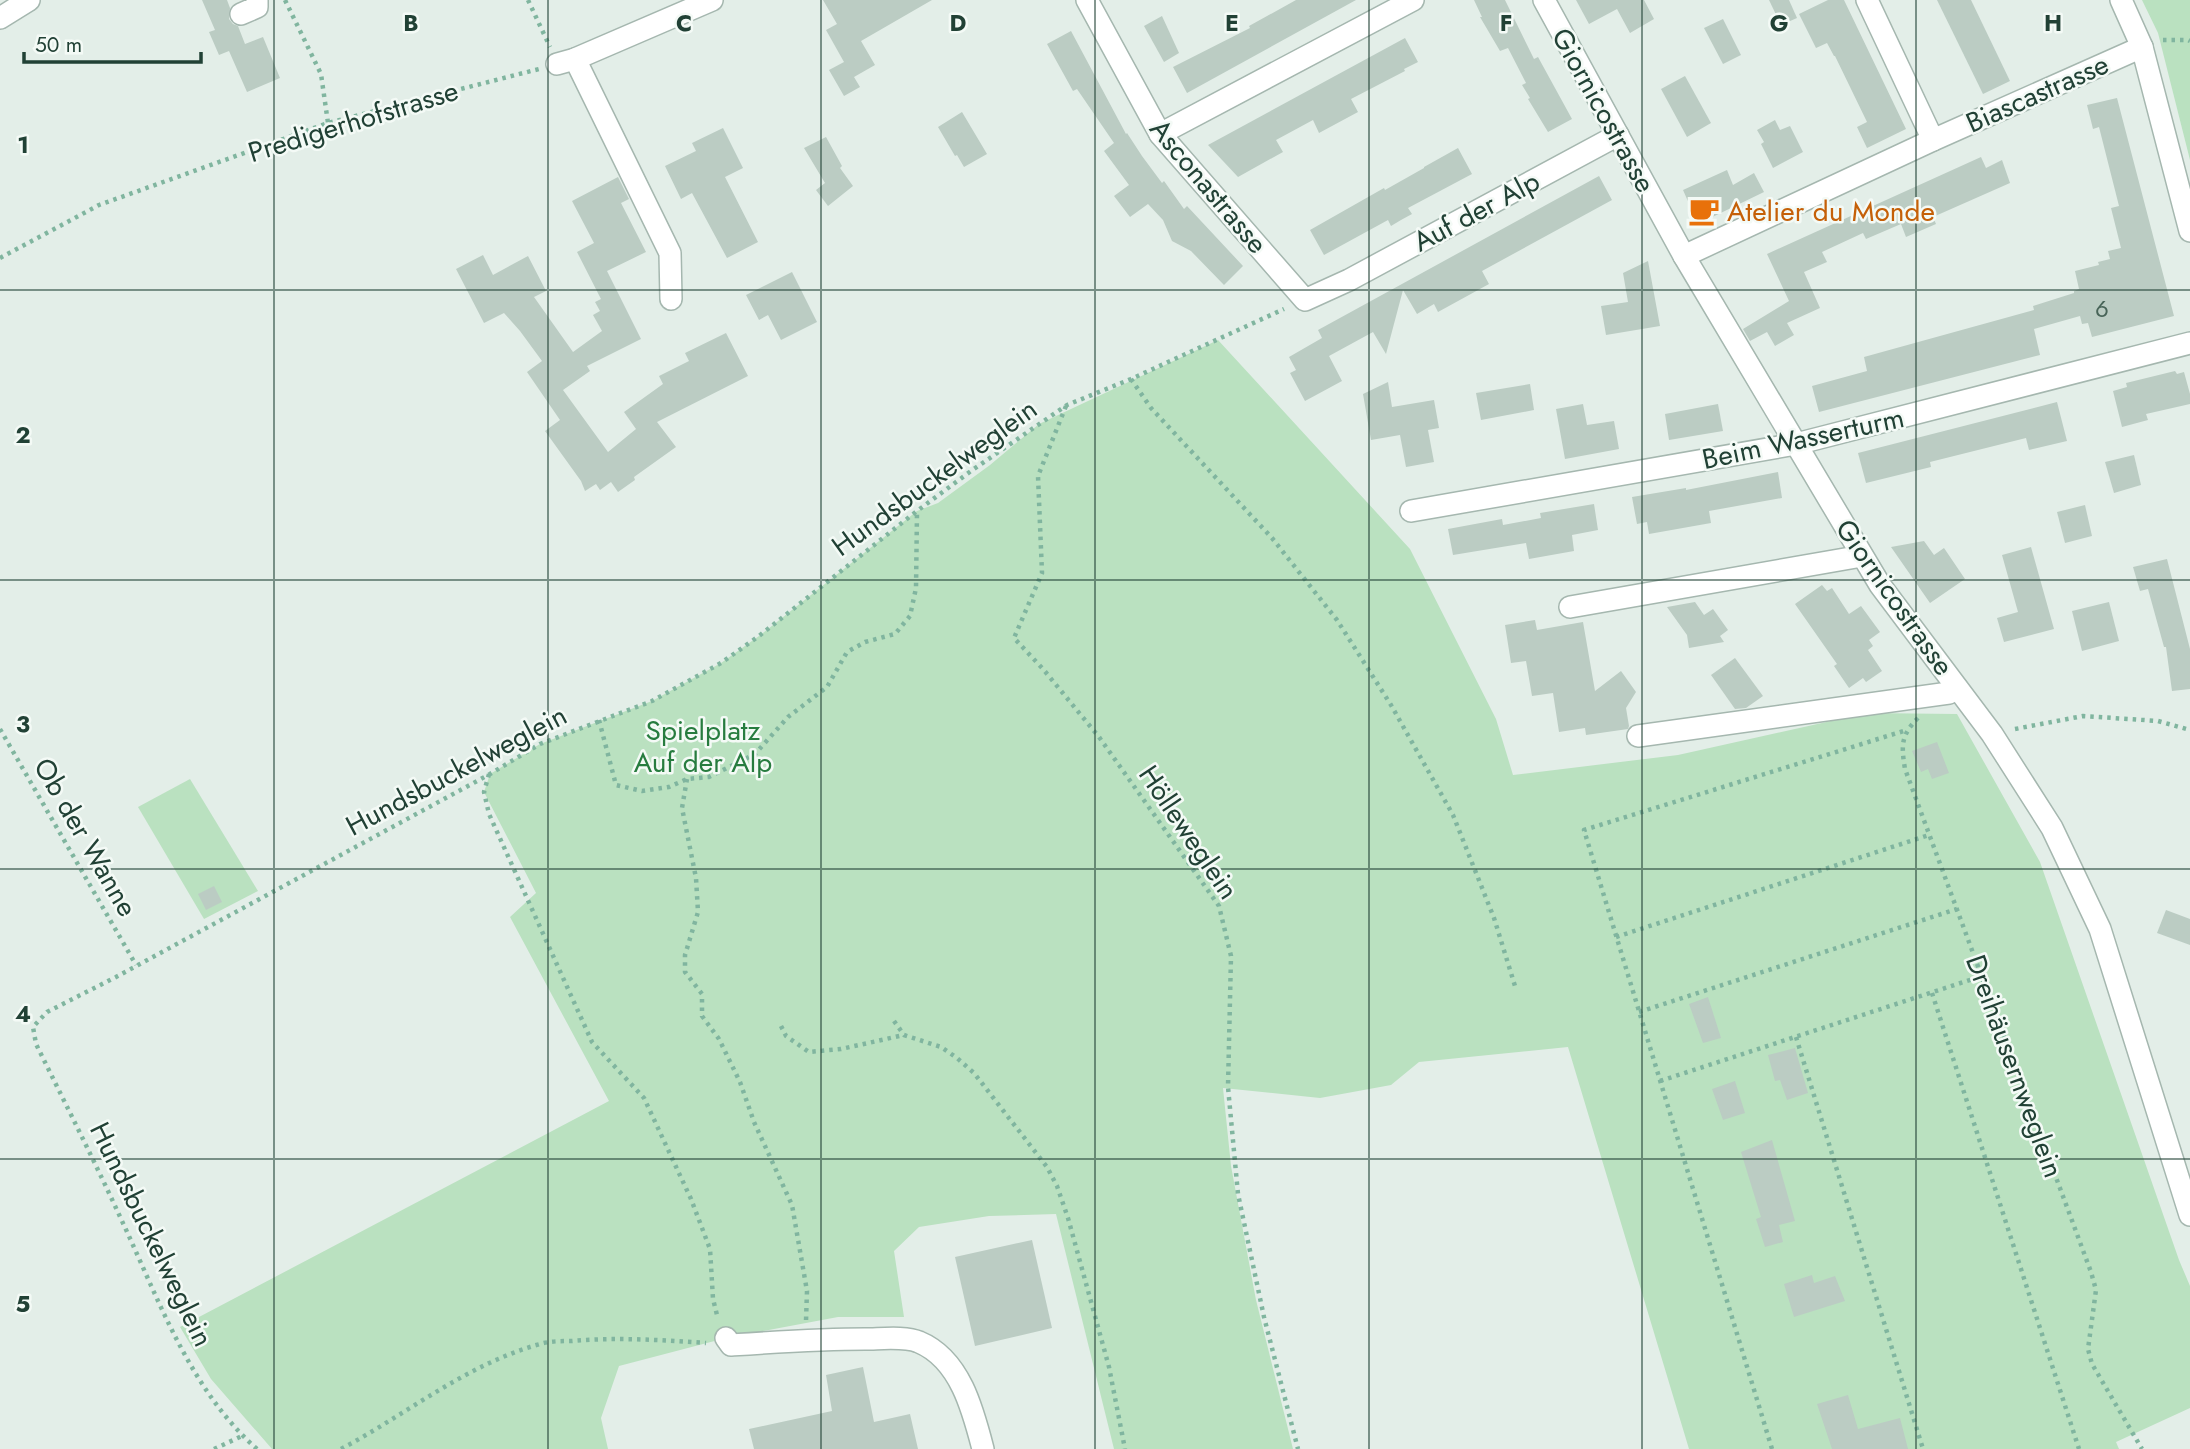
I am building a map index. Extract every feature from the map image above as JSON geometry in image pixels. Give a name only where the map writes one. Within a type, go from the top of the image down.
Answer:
[{"type":"street","points":[[0,18],[29,0]]},
{"type":"street","points":[[671,299],[670,253],[561,58],[712,0]]},
{"type":"street","name":"Asconastrasse","points":[[1087,0],[1160,134],[1305,300]]},
{"type":"street","points":[[1160,134],[1413,0]]},
{"type":"street","name":"Giornicostrasse","points":[[1544,0],[1684,256],[1880,585],[1953,691],[1992,734],[2052,828],[2100,929],[2190,1215]]},
{"type":"street","name":"Biascastrasse","points":[[1867,0],[1933,140]]},
{"type":"street","points":[[2120,0],[2142,47],[2190,231]]},
{"type":"street","name":"Biascastrasse","points":[[1684,256],[1933,140],[2142,47]]},
{"type":"street","name":"Auf der Alp","points":[[1305,300],[1349,281],[1618,135]]},
{"type":"street","name":"Beim Wasserturm","points":[[1410,511],[1796,444],[2190,343]]},
{"type":"street","points":[[1570,607],[1863,556]]},
{"type":"street","points":[[1638,736],[1953,691]]},
{"type":"street","points":[[728,1341],[891,1338],[918,1341],[940,1356],[957,1377],[972,1408],[983,1449]]},
{"type":"path","points":[[285,0],[321,74],[328,123]]},
{"type":"path","points":[[527,0],[561,58]]},
{"type":"path","name":"Predigerhofstrasse","points":[[0,258],[99,205],[328,123],[561,58]]},
{"type":"path","name":"Hundsbuckelweglein","points":[[257,1449],[214,1400],[185,1356],[36,1045],[33,1027],[47,1012],[490,774],[540,744],[652,701],[721,663],[760,636],[918,511],[1066,405],[1131,379],[1305,300]]},
{"type":"path","points":[[1131,379],[1151,408],[1280,548],[1337,620],[1391,705],[1453,815],[1494,918],[1515,986]]},
{"type":"path","name":"Hölleweglein","points":[[1066,405],[1038,476],[1042,573],[1014,638],[1099,737],[1219,906],[1231,956],[1228,1087],[1238,1194],[1298,1449]]},
{"type":"path","points":[[599,720],[616,785],[642,791],[669,788],[687,779],[709,777],[755,754],[788,717],[827,687],[847,652],[865,642],[895,634],[910,616],[916,588],[918,511]]},
{"type":"path","points":[[1772,1449],[1584,830],[1907,730],[1926,710],[1953,691]]},
{"type":"path","points":[[1992,734],[2083,716],[2158,721],[2190,730]]},
{"type":"path","name":"Ob der Wanne","points":[[0,729],[136,965]]},
{"type":"path","name":"Dreihäusernweglein","points":[[1907,730],[1901,749],[1905,769],[2091,1272],[2096,1290],[2088,1349],[2092,1364],[2142,1449]]},
{"type":"path","points":[[341,1449],[380,1429],[467,1373],[500,1357],[542,1343],[598,1338],[728,1341],[713,1299],[710,1249],[691,1199],[644,1098],[592,1042],[489,814],[484,792],[490,774]]},
{"type":"path","points":[[687,779],[682,808],[696,878],[698,912],[685,956],[685,972],[702,995],[702,1016],[719,1040],[740,1082],[754,1122],[792,1205],[807,1292],[806,1340]]},
{"type":"path","points":[[1616,937],[1930,835]]},
{"type":"path","points":[[1639,1013],[1957,909]]},
{"type":"path","points":[[1660,1082],[1982,976]]},
{"type":"path","points":[[1932,993],[2079,1449]]},
{"type":"path","points":[[894,1021],[904,1035]]},
{"type":"path","points":[[781,1026],[786,1036],[809,1052],[841,1049],[904,1035],[941,1047],[974,1073],[1029,1142],[1057,1186],[1109,1367],[1125,1449]]},
{"type":"path","points":[[1796,1037],[1923,1449]]},
{"type":"path","points":[[214,1449],[243,1436]]},
{"type":"green space","points":[[2142,0],[2190,0],[2190,160],[2158,33]]},
{"type":"green space","name":"Spielplatz Auf der Alp","points":[[1218,340],[1410,549],[1496,719],[1513,775],[1678,755],[1867,713],[1957,714],[2040,862],[2190,1286],[2190,1408],[2116,1442],[2119,1449],[1689,1449],[1568,1047],[1419,1062],[1391,1085],[1320,1098],[1223,1088],[1231,1166],[1256,1300],[1293,1449],[1114,1449],[1056,1214],[989,1216],[919,1227],[894,1251],[904,1317],[838,1317],[726,1338],[619,1366],[601,1418],[608,1449],[272,1449],[211,1379],[180,1327],[609,1101],[510,917],[536,893],[484,792],[490,774],[540,744],[652,701],[721,663],[917,511],[938,503],[990,465],[1039,424]]},
{"type":"green space","points":[[190,779],[258,891],[204,919],[138,807]]},
{"type":"building","points":[[202,0],[227,0],[230,8],[229,19],[238,26],[245,44],[263,37],[280,78],[247,92],[229,51],[219,55],[209,32],[215,30]]},
{"type":"building","points":[[823,0],[932,0],[861,41],[875,65],[854,77],[860,87],[844,96],[829,70],[844,62],[826,30],[837,24]]},
{"type":"building","points":[[1296,0],[1356,0],[1187,93],[1173,67],[1250,28],[1249,26]]},
{"type":"building","points":[[1474,0],[1505,0],[1534,59],[1538,57],[1572,119],[1548,132],[1528,99],[1530,98],[1522,85],[1526,83],[1508,48],[1500,51],[1480,17]]},
{"type":"building","points":[[1576,0],[1644,0],[1654,19],[1630,33],[1617,9],[1589,24]]},
{"type":"building","points":[[1769,0],[1789,0],[1797,18],[1781,25]]},
{"type":"building","points":[[1828,0],[1844,0],[1906,129],[1867,148],[1857,127],[1867,122],[1835,56],[1827,43],[1816,48],[1799,14]]},
{"type":"building","points":[[1937,0],[1971,0],[2010,81],[1983,94]]},
{"type":"building","points":[[1162,16],[1179,53],[1164,62],[1144,26]]},
{"type":"building","points":[[1723,19],[1741,55],[1723,64],[1704,28]]},
{"type":"building","points":[[1071,31],[1126,134],[1142,156],[1184,209],[1187,206],[1243,266],[1224,285],[1191,251],[1172,241],[1163,220],[1148,204],[1130,217],[1114,196],[1129,185],[1104,151],[1114,143],[1077,89],[1073,91],[1047,44]]},
{"type":"building","points":[[1405,38],[1418,62],[1351,99],[1358,112],[1319,133],[1313,120],[1276,140],[1283,152],[1238,177],[1208,145]]},
{"type":"building","points":[[1685,76],[1711,123],[1687,137],[1661,89]]},
{"type":"building","points":[[2117,98],[2174,316],[2092,337],[2088,323],[2082,324],[2080,316],[2034,329],[2040,355],[1819,412],[1812,386],[1867,371],[1864,357],[2034,310],[2033,306],[2074,293],[2079,289],[2075,271],[2099,265],[2098,262],[2110,259],[2108,251],[2121,248],[2111,208],[2119,206],[2099,127],[2093,129],[2087,105]]},
{"type":"building","points":[[962,112],[987,154],[964,167],[938,127]]},
{"type":"building","points":[[1775,120],[1780,130],[1790,126],[1803,152],[1773,168],[1757,130]]},
{"type":"building","points":[[723,128],[743,168],[725,177],[758,242],[727,258],[692,193],[681,199],[665,166],[696,151],[692,143]]},
{"type":"building","points":[[826,137],[842,166],[840,168],[853,186],[828,206],[816,190],[825,183],[804,148]]},
{"type":"building","points":[[1458,148],[1472,174],[1408,208],[1412,214],[1391,226],[1388,220],[1324,255],[1310,230]]},
{"type":"building","points":[[1981,157],[1986,168],[2002,160],[2010,183],[1933,217],[1936,224],[1906,237],[1901,224],[1866,239],[1863,233],[1822,252],[1827,262],[1804,272],[1820,308],[1787,323],[1794,335],[1775,346],[1767,332],[1750,341],[1743,329],[1789,301],[1767,254]]},
{"type":"building","points":[[1727,170],[1733,185],[1754,173],[1764,192],[1698,224],[1683,190]]},
{"type":"building","points":[[1599,176],[1612,200],[1482,271],[1489,284],[1438,312],[1434,304],[1417,314],[1403,290],[1386,354],[1373,332],[1329,356],[1342,381],[1305,401],[1290,373],[1296,370],[1289,357],[1322,338],[1318,330]]},
{"type":"building","points":[[618,177],[629,199],[621,203],[646,252],[607,271],[641,339],[587,366],[590,371],[563,390],[608,452],[636,429],[624,412],[663,384],[659,376],[689,361],[685,353],[726,333],[748,376],[657,422],[676,447],[618,492],[611,482],[600,490],[596,484],[585,491],[581,481],[545,431],[560,420],[527,372],[542,361],[504,313],[484,323],[456,269],[483,255],[493,275],[528,256],[546,291],[534,297],[573,352],[602,331],[593,315],[600,311],[595,302],[601,299],[577,252],[594,243],[572,201]]},
{"type":"building","points":[[1648,261],[1660,326],[1606,335],[1601,306],[1628,302],[1623,273]]},
{"type":"building","points":[[792,272],[817,322],[781,340],[768,315],[759,320],[746,295]]},
{"type":"building","points":[[2175,371],[2177,374],[2184,372],[2190,404],[2146,414],[2148,420],[2122,427],[2113,391],[2127,387],[2126,383]]},
{"type":"building","points":[[1388,382],[1392,407],[1434,400],[1439,428],[1428,430],[1434,462],[1406,467],[1400,435],[1371,440],[1363,394]]},
{"type":"building","points":[[1530,384],[1534,410],[1481,420],[1476,393]]},
{"type":"building","points":[[2057,402],[2067,441],[2029,450],[2026,438],[1930,462],[1931,467],[1866,483],[1858,453]]},
{"type":"building","points":[[1583,404],[1587,425],[1614,421],[1619,449],[1565,459],[1556,409]]},
{"type":"building","points":[[1718,404],[1723,431],[1669,440],[1665,414]]},
{"type":"building","points":[[2134,455],[2141,485],[2114,493],[2105,462]]},
{"type":"building","points":[[1778,472],[1782,498],[1709,511],[1711,523],[1649,534],[1647,522],[1637,524],[1632,497],[1686,490]]},
{"type":"building","points":[[1594,504],[1598,530],[1572,535],[1574,551],[1529,559],[1526,543],[1453,555],[1448,529],[1502,519],[1503,525],[1541,518],[1540,513]]},
{"type":"building","points":[[2085,505],[2092,536],[2065,543],[2057,512]]},
{"type":"building","points":[[1924,541],[1934,555],[1944,548],[1965,579],[1930,603],[1891,547]]},
{"type":"building","points":[[2031,547],[2054,629],[2004,642],[1997,618],[2018,612],[2002,555]]},
{"type":"building","points":[[2167,559],[2190,649],[2190,689],[2172,691],[2166,647],[2148,589],[2140,591],[2133,567]]},
{"type":"building","points":[[1822,585],[1827,591],[1832,588],[1849,614],[1861,606],[1880,632],[1869,640],[1873,646],[1868,650],[1882,671],[1866,682],[1863,678],[1849,688],[1834,666],[1837,664],[1795,604]]},
{"type":"building","points":[[1695,602],[1704,615],[1713,609],[1728,630],[1720,636],[1724,642],[1689,648],[1687,635],[1667,607]]},
{"type":"building","points":[[2109,602],[2119,641],[2082,651],[2072,611]]},
{"type":"building","points":[[1535,620],[1537,630],[1583,622],[1595,691],[1621,671],[1636,692],[1626,708],[1628,729],[1586,735],[1585,728],[1559,732],[1553,693],[1532,696],[1526,661],[1511,663],[1505,625]]},
{"type":"building","points":[[1735,658],[1763,696],[1746,708],[1735,709],[1711,675]]},
{"type":"building","points":[[1937,742],[1949,773],[1932,779],[1928,769],[1921,772],[1912,751]]},
{"type":"building","points":[[214,886],[222,902],[206,910],[198,894]]},
{"type":"building","points":[[2166,910],[2190,919],[2190,945],[2157,933]]},
{"type":"building","points":[[1708,997],[1721,1038],[1703,1043],[1689,1004]]},
{"type":"building","points":[[1795,1048],[1808,1093],[1787,1100],[1780,1080],[1775,1081],[1768,1055]]},
{"type":"building","points":[[1735,1081],[1745,1113],[1723,1120],[1712,1089]]},
{"type":"building","points":[[1772,1140],[1795,1221],[1779,1225],[1783,1242],[1765,1247],[1756,1219],[1761,1217],[1741,1152]]},
{"type":"building","points":[[1032,1240],[1052,1328],[975,1346],[955,1257]]},
{"type":"building","points":[[1812,1275],[1814,1283],[1835,1276],[1845,1301],[1794,1317],[1784,1284]]},
{"type":"building","points":[[863,1367],[874,1422],[910,1414],[918,1449],[754,1449],[749,1429],[832,1411],[826,1375]]},
{"type":"building","points":[[1848,1395],[1858,1429],[1900,1418],[1908,1449],[1832,1449],[1817,1404]]},
{"type":"place","name":"Atelier du Monde","points":[[1704,211]]}]
